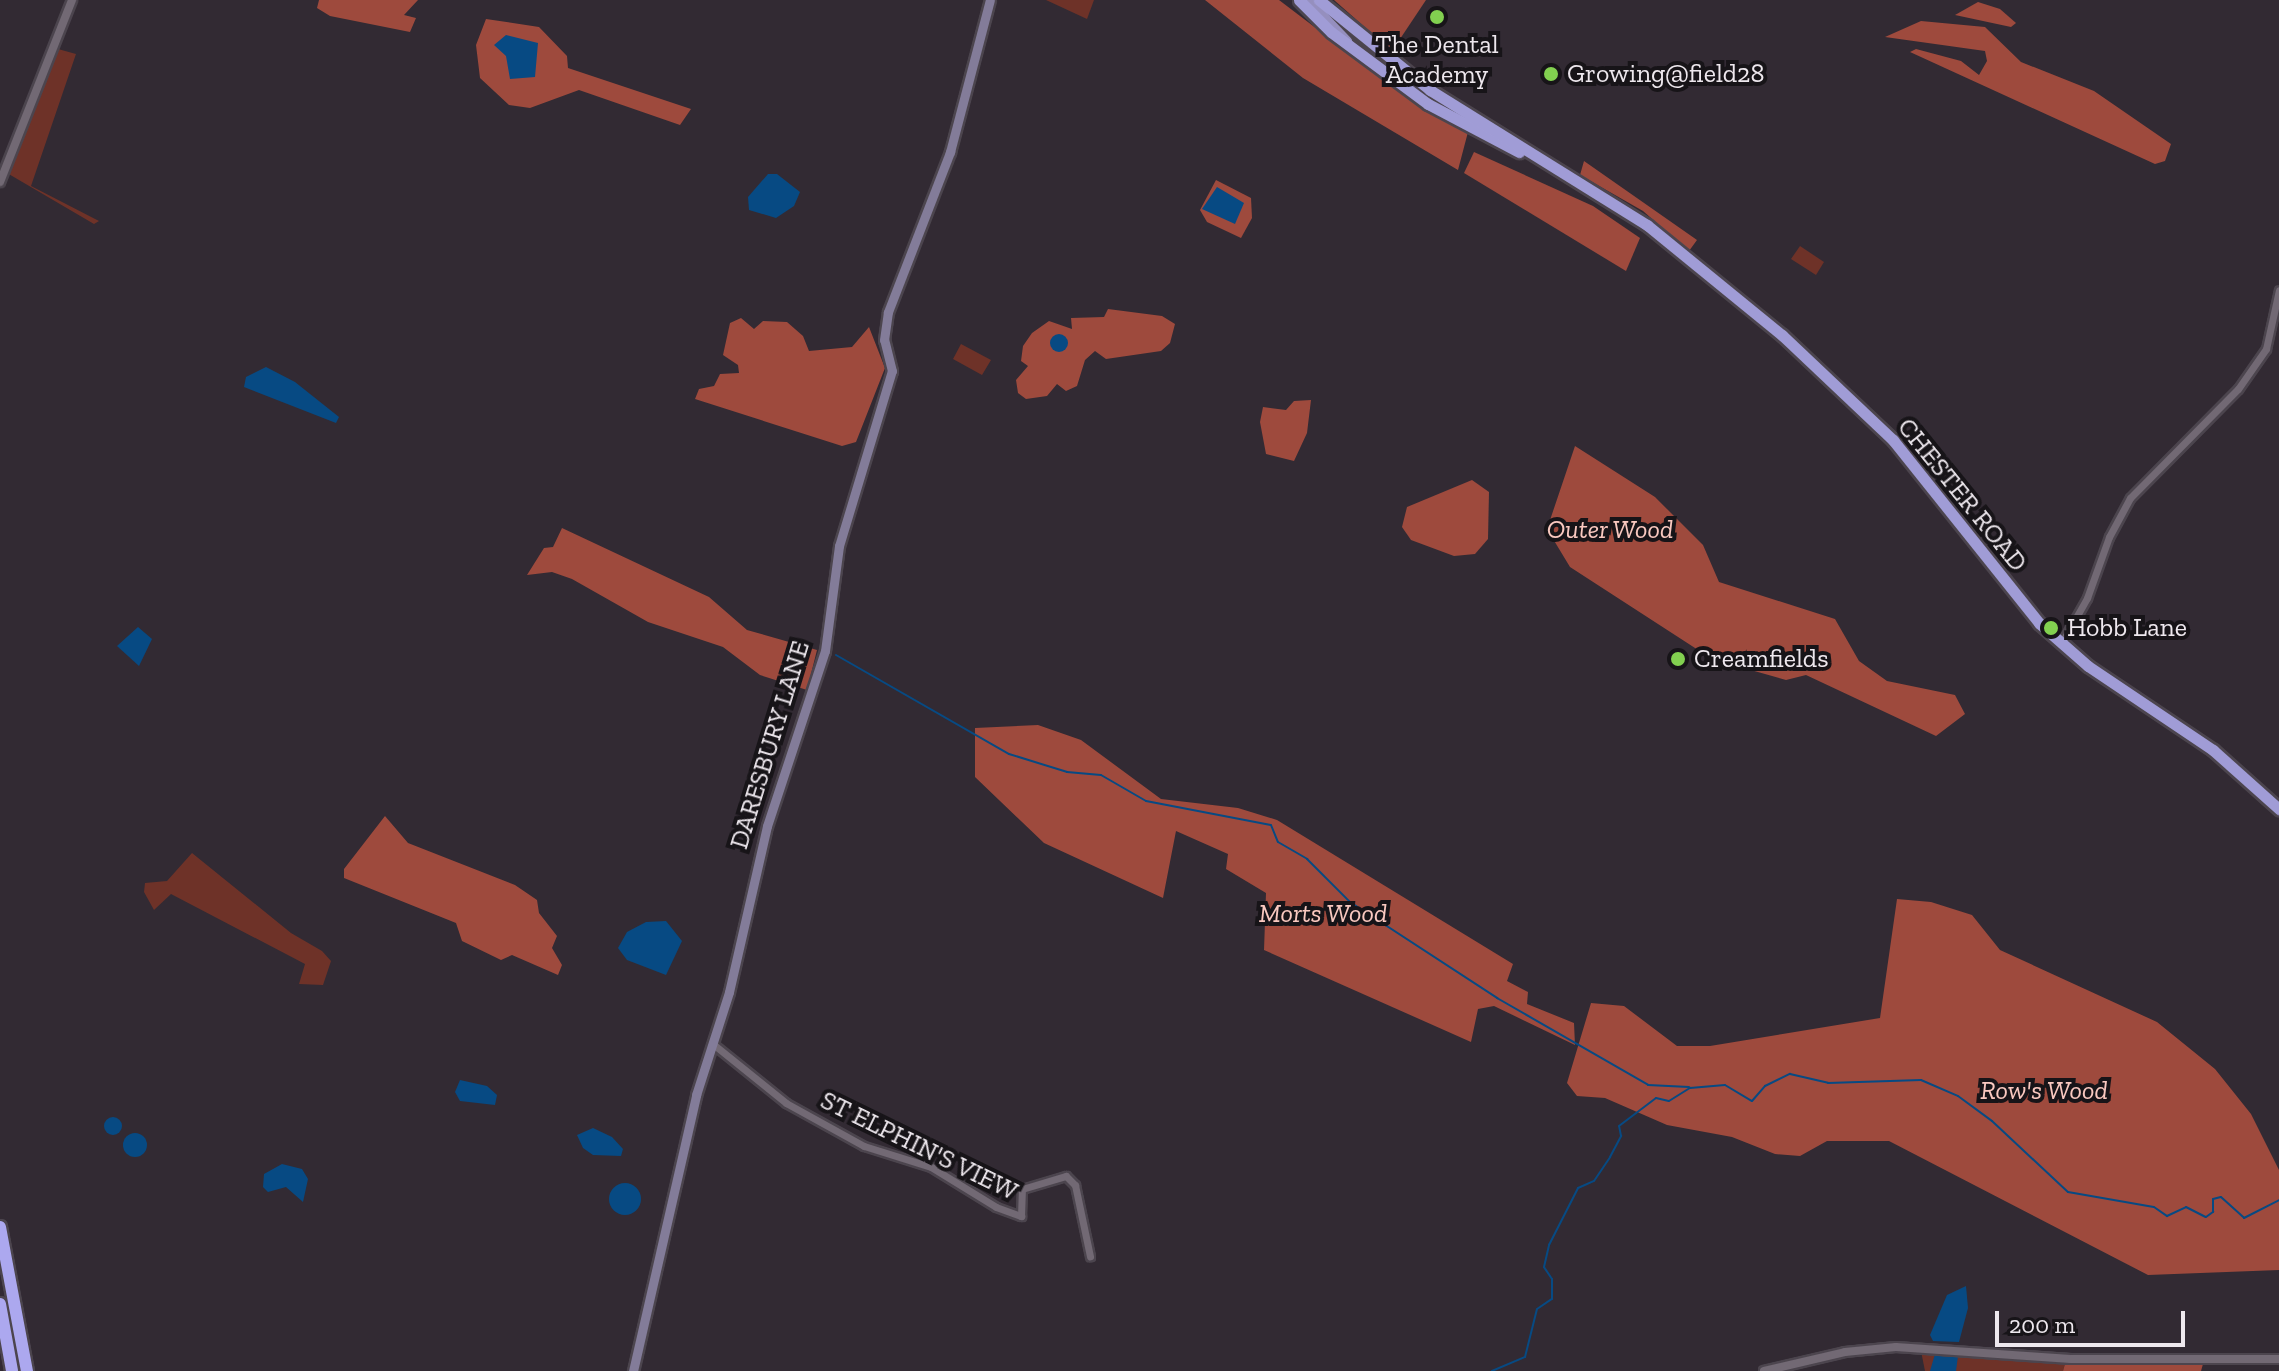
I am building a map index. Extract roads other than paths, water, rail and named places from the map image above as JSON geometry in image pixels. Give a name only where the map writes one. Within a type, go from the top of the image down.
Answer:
[{"type":"highway","name":"CHESTER ROAD","points":[[1299,0],[1346,41],[1428,104],[1573,178]]},
{"type":"highway","name":"CHESTER ROAD","points":[[1324,3],[1430,90],[1573,178],[1707,271],[1889,435],[2014,595],[2061,644],[2213,750],[2279,809]]},
{"type":"highway","points":[[0,1227],[27,1371]]},
{"type":"highway","points":[[0,1304],[12,1371]]},
{"type":"main road","name":"DARESBURY LANE","points":[[633,1371],[696,1095],[713,1044],[767,826],[825,651],[839,546],[892,371],[884,340],[888,312],[950,152],[990,0]]},
{"type":"main road","points":[[1307,0],[1346,41]]},
{"type":"street","points":[[0,182],[72,0]]},
{"type":"street","points":[[2061,644],[2087,598],[2109,537],[2130,498],[2238,389],[2266,349],[2279,290]]},
{"type":"street","name":"ST ELPHIN'S VIEW","points":[[713,1044],[786,1103],[864,1146],[931,1167],[996,1207],[1021,1216],[1022,1189],[1066,1176],[1075,1185],[1090,1256]]},
{"type":"street","points":[[1764,1371],[1896,1347],[2071,1359],[2279,1359]]},
{"type":"water","points":[[506,35],[538,43],[535,77],[510,79],[506,56],[494,45]]},
{"type":"water","points":[[768,174],[777,174],[800,192],[794,206],[776,218],[749,210],[748,197]]},
{"type":"water","points":[[1217,187],[1244,203],[1235,224],[1202,209]]},
{"type":"water","points":[[1055,334],[1063,334],[1068,343],[1066,350],[1055,352],[1050,347],[1050,339]]},
{"type":"water","points":[[266,367],[295,382],[339,417],[336,423],[244,387],[246,377]]},
{"type":"water","points":[[138,627],[152,639],[139,666],[117,646]]},
{"type":"water","points":[[666,921],[682,941],[666,975],[627,960],[618,948],[627,932],[646,922]]},
{"type":"water","points":[[460,1080],[487,1086],[497,1095],[495,1105],[460,1101],[455,1092]]},
{"type":"water","points":[[109,1117],[117,1117],[122,1126],[120,1133],[109,1135],[104,1130],[104,1122]]},
{"type":"water","points":[[593,1128],[612,1137],[623,1149],[621,1156],[593,1155],[583,1148],[577,1135]]},
{"type":"water","points":[[135,1133],[146,1140],[147,1145],[140,1156],[135,1157],[124,1150],[123,1145],[130,1134]]},
{"type":"water","points":[[282,1164],[302,1169],[308,1179],[303,1202],[286,1187],[268,1192],[263,1187],[264,1174]]},
{"type":"water","points":[[625,1183],[636,1188],[641,1199],[636,1210],[625,1215],[614,1210],[609,1199],[614,1188]]},
{"type":"water","points":[[1966,1286],[1968,1308],[1959,1342],[1933,1341],[1930,1335],[1947,1295]]},
{"type":"water","points":[[1935,1354],[1958,1356],[1956,1371],[1930,1371]]},
{"type":"waterway","points":[[836,655],[1009,754],[1067,772],[1101,775],[1146,801],[1271,825],[1278,842],[1307,859],[1350,902],[1497,998],[1648,1085],[1689,1087]]},
{"type":"waterway","points":[[1492,1371],[1525,1357],[1537,1309],[1552,1299],[1552,1279],[1544,1267],[1549,1245],[1578,1188],[1594,1181],[1610,1157],[1621,1136],[1619,1126],[1656,1098],[1669,1101],[1690,1088],[1725,1085],[1752,1101],[1765,1086],[1790,1074],[1828,1083],[1921,1080],[1958,1096],[1992,1121],[2068,1192],[2154,1207],[2167,1216],[2186,1207],[2206,1217],[2213,1212],[2213,1199],[2221,1197],[2244,1218],[2279,1200]]},
{"type":"place","name":"The Dental Academy","points":[[1437,17]]},
{"type":"place","name":"Growing@field28","points":[[1551,74]]},
{"type":"place","name":"Hobb Lane","points":[[2051,628]]},
{"type":"place","name":"Creamfields","points":[[1678,659]]},
{"type":"park label","name":"Outer Wood","points":[[1610,530]]},
{"type":"park label","name":"Morts Wood","points":[[1323,914]]},
{"type":"park label","name":"Row's Wood","points":[[2044,1091]]}]
